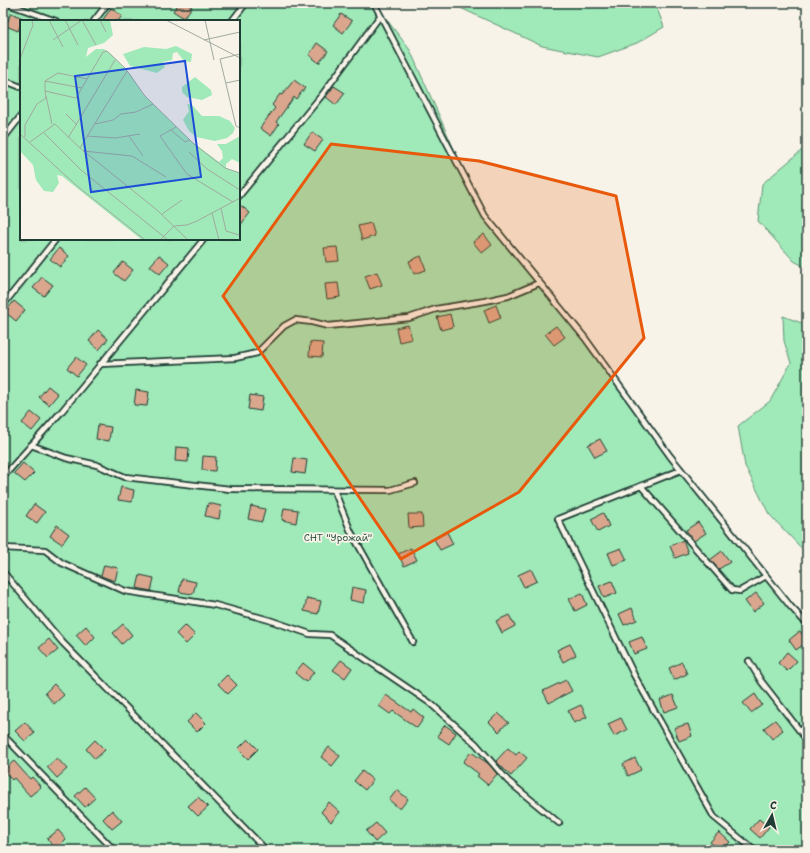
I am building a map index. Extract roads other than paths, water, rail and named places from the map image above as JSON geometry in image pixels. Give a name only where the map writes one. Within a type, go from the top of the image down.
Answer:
[{"type":"lane","points":[[5,3],[53,20]]},
{"type":"lane","points":[[95,20],[108,3]]},
{"type":"lane","points":[[233,20],[246,3]]},
{"type":"lane","points":[[374,3],[485,216],[585,338],[681,470],[766,576],[807,624]]},
{"type":"lane","points":[[240,195],[322,95],[380,16]]},
{"type":"lane","points":[[3,80],[20,87]]},
{"type":"lane","points":[[3,139],[20,117]]},
{"type":"lane","points":[[3,305],[55,240]]},
{"type":"lane","points":[[3,477],[203,240]]},
{"type":"lane","points":[[100,364],[236,358],[257,353],[284,326],[295,320],[328,326],[409,318],[436,309],[508,296],[540,283]]},
{"type":"lane","points":[[31,445],[126,477],[230,490],[390,490],[416,483]]},
{"type":"lane","points":[[681,470],[558,520],[634,675],[714,817],[754,850]]},
{"type":"lane","points":[[641,486],[732,590],[740,591],[766,576]]},
{"type":"lane","points":[[334,490],[351,532],[413,642]]},
{"type":"lane","points":[[3,548],[45,550],[62,563],[125,591],[215,605],[269,620],[310,634],[330,635],[430,703],[476,744],[508,781],[559,823]]},
{"type":"lane","points":[[3,572],[63,643],[266,850]]},
{"type":"lane","points":[[749,661],[761,681],[807,740]]},
{"type":"lane","points":[[3,735],[114,850]]},
{"type":"park label","name":"СНТ \"Урожай\"","points":[[338,537]]}]
